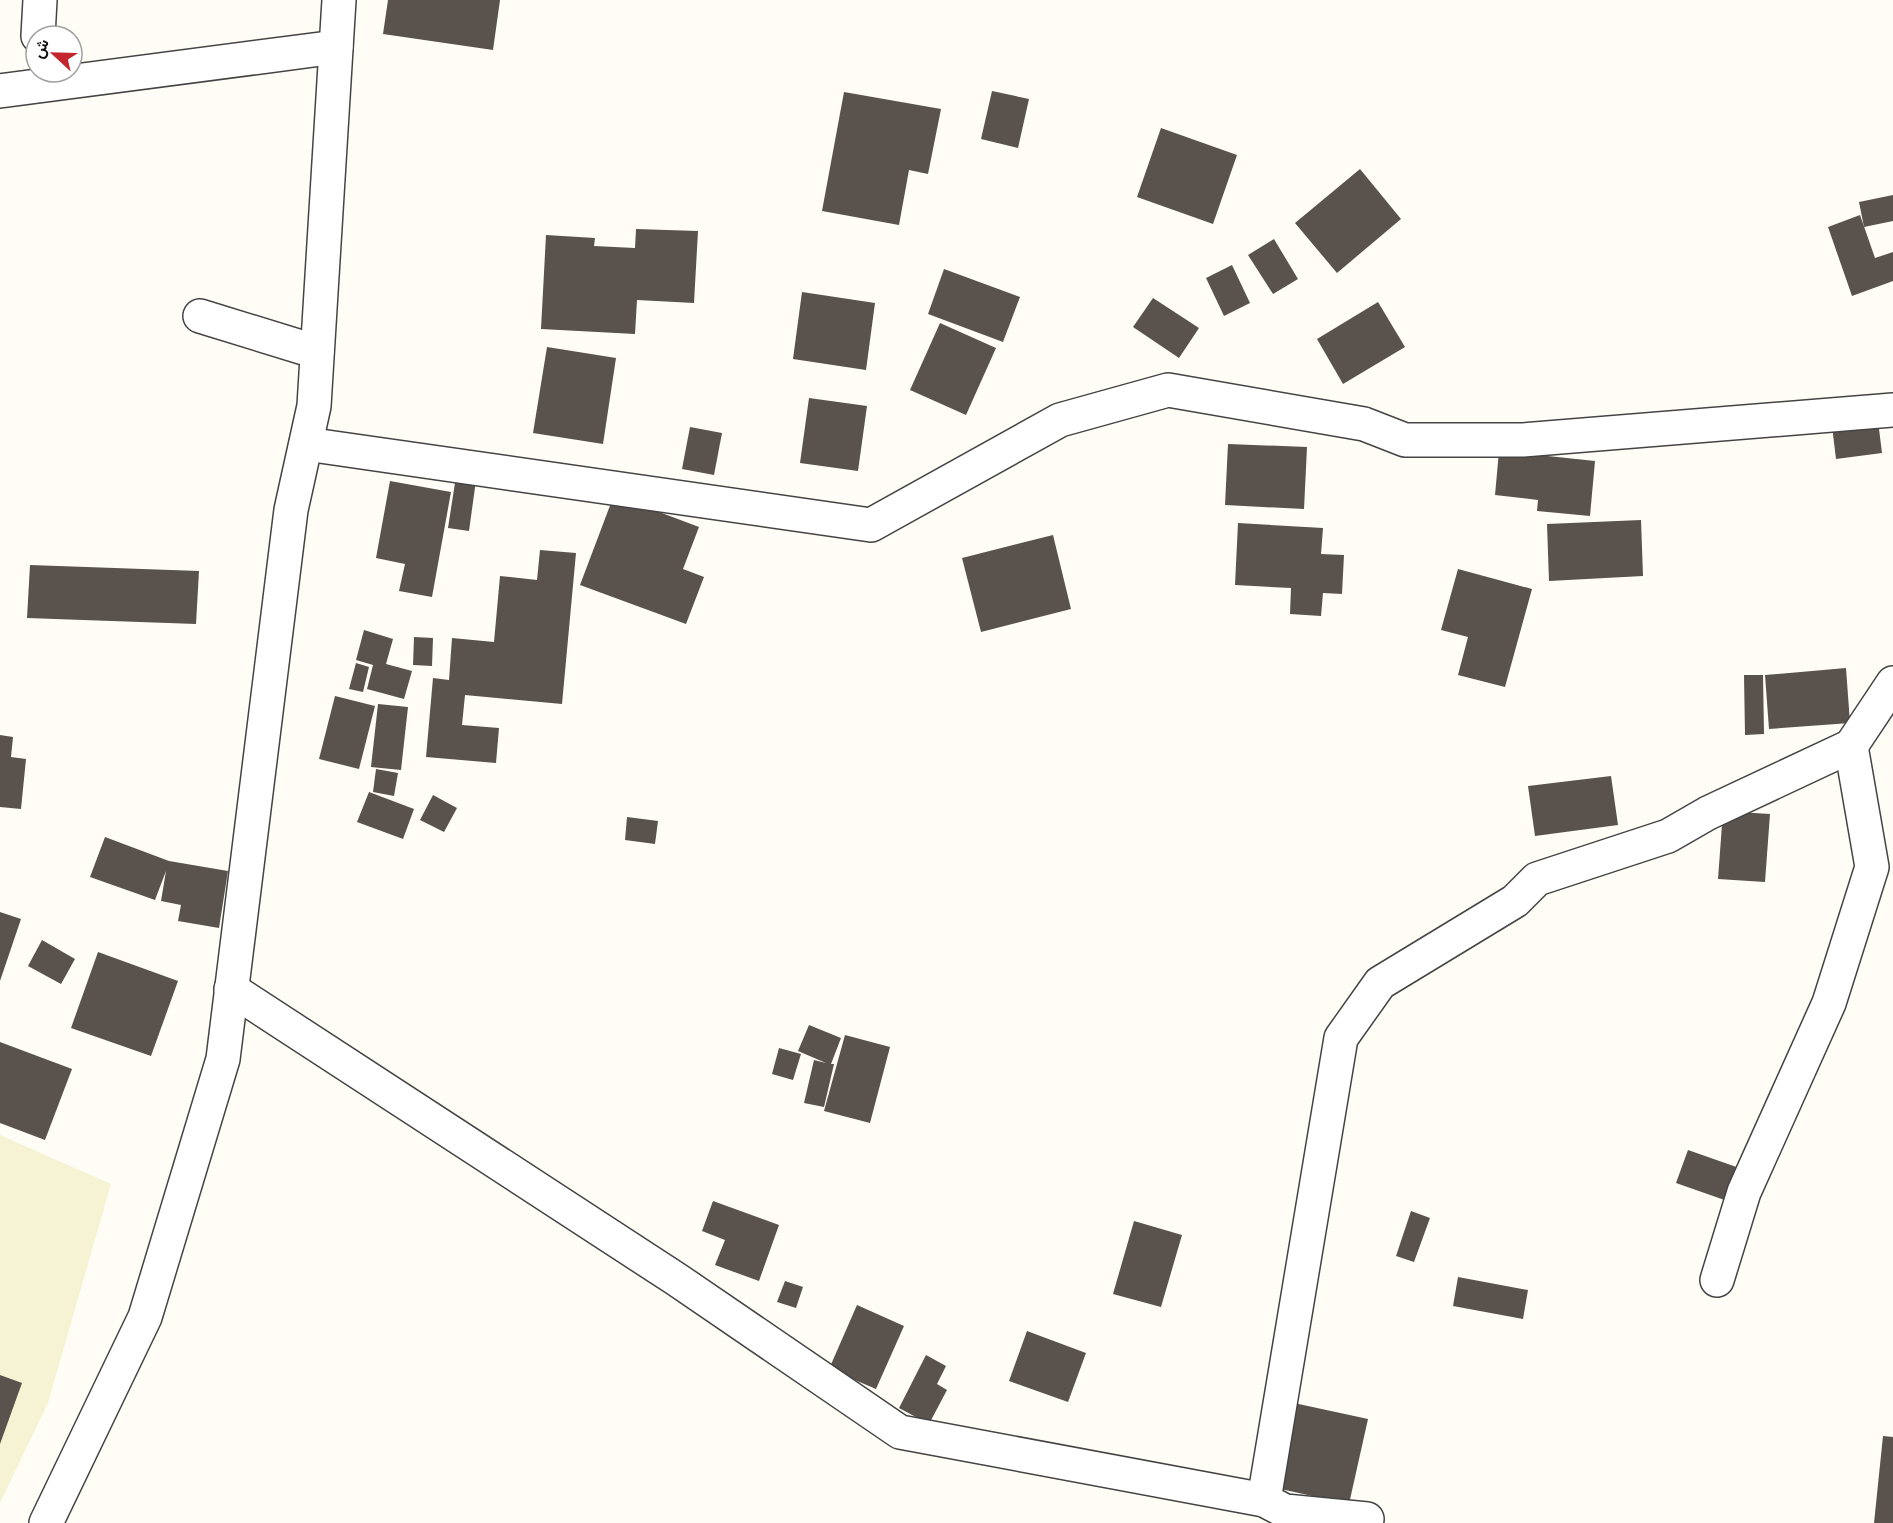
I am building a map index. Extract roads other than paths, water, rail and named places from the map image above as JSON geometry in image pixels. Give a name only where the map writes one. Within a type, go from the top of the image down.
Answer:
[{"type":"street","points":[[39,24],[40,0]]},
{"type":"street","points":[[46,1523],[145,1317],[223,1059],[291,510],[314,406],[339,0]]},
{"type":"street","points":[[84,74],[336,47]]},
{"type":"street","points":[[0,91],[24,83]]},
{"type":"street","points":[[200,316],[317,352]]},
{"type":"street","points":[[306,444],[871,525],[1060,420],[1168,390],[1364,424],[1405,440],[1522,440],[1893,410]]},
{"type":"street","points":[[1264,1500],[1341,1038],[1380,983],[1515,901],[1537,879],[1668,836],[1708,813],[1851,746],[1893,683]]},
{"type":"street","points":[[1717,1280],[1744,1192],[1829,1003],[1872,867],[1851,746]]},
{"type":"street","points":[[231,990],[676,1279],[900,1432],[1264,1500],[1285,1511],[1367,1519]]}]
